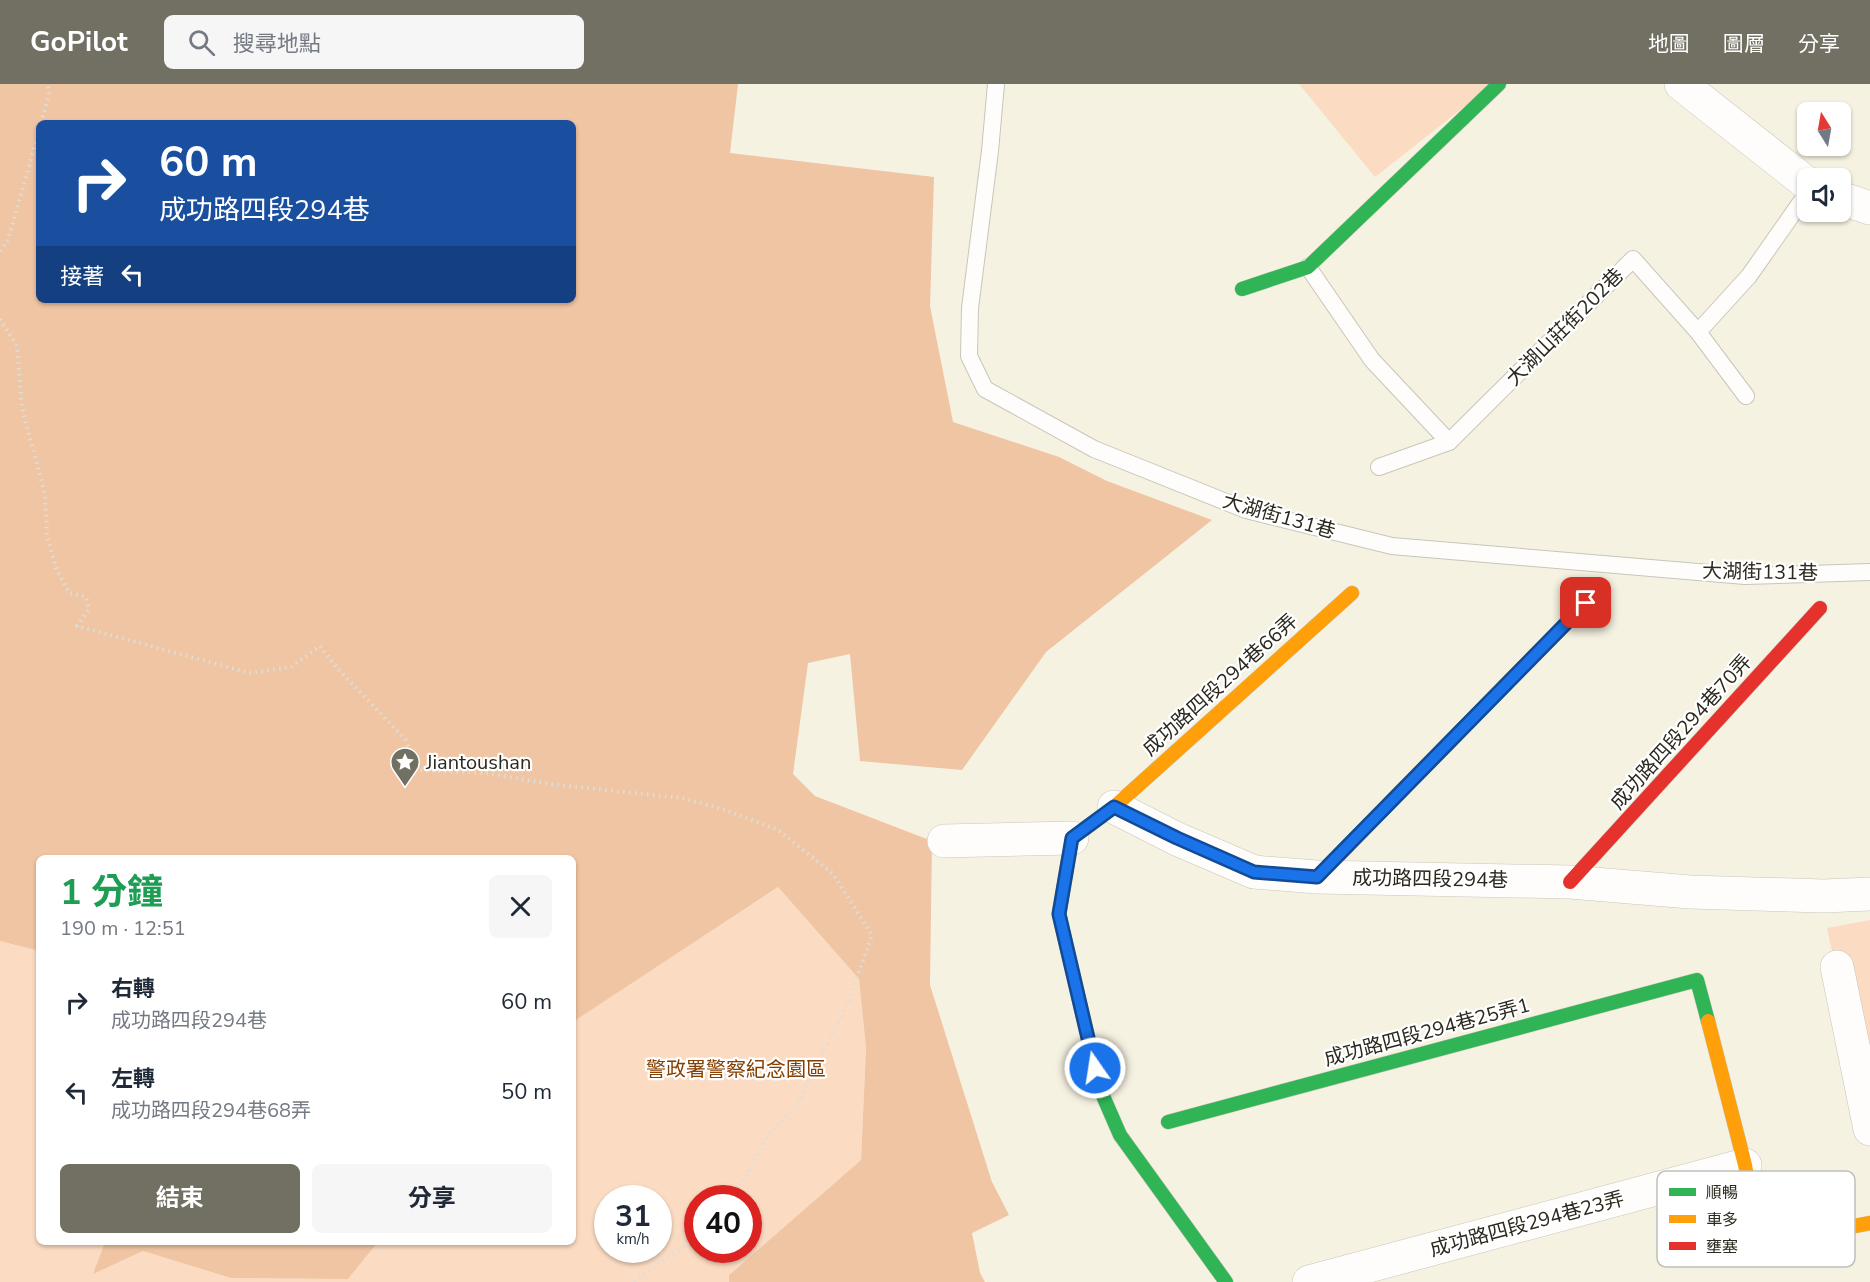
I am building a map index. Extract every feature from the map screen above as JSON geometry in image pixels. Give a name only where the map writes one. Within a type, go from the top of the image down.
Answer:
[{"type":"street","points":[[1242,289],[1308,267],[1499,84]]},
{"type":"street","points":[[1681,84],[1797,175]]},
{"type":"street","points":[[1851,202],[1870,208]]},
{"type":"street","name":"成功路四段294巷66弄","points":[[1114,807],[1352,593]]},
{"type":"street","points":[[1317,877],[1586,603]]},
{"type":"street","name":"成功路四段294巷70弄","points":[[1570,882],[1820,608]]},
{"type":"street","points":[[944,841],[1072,838],[1114,807]]},
{"type":"street","name":"成功路四段294巷","points":[[1114,807],[1254,872],[1317,877],[1570,882],[1690,892],[1824,896],[1870,894]]},
{"type":"street","points":[[1072,838],[1059,914],[1100,1089],[1120,1135],[1226,1282]]},
{"type":"street","points":[[1837,967],[1870,1129]]},
{"type":"street","name":"成功路四段294巷25弄1","points":[[1168,1122],[1697,980],[1744,1166]]},
{"type":"street","points":[[1744,1166],[1745,1171]]},
{"type":"street","name":"成功路四段294巷23弄","points":[[1725,1171],[1744,1166]]},
{"type":"street","name":"成功路四段294巷23弄","points":[[1309,1282],[1657,1189]]},
{"type":"street","points":[[1855,1226],[1870,1223]]},
{"type":"lane","name":"大湖街131巷","points":[[996,84],[970,308],[969,356],[985,388],[1024,411],[1094,449],[1246,510],[1392,546],[1745,576],[1870,572]]},
{"type":"lane","points":[[1698,332],[1749,276],[1797,208]]},
{"type":"lane","name":"大湖山莊街202巷","points":[[1379,467],[1449,442],[1634,259],[1698,332],[1746,396]]},
{"type":"lane","points":[[1308,267],[1372,360],[1449,442]]},
{"type":"path","points":[[42,120],[49,96],[48,84]]},
{"type":"path","points":[[0,251],[8,240],[36,142]]},
{"type":"path","points":[[0,319],[17,346],[22,408],[45,494],[47,536],[56,568],[69,593],[86,597],[89,609],[77,626],[250,673],[291,667],[320,646],[338,669],[405,739],[418,770],[487,773],[549,784],[682,798],[725,810],[778,830],[833,874],[872,935],[849,1000],[798,1105],[769,1134],[746,1177],[738,1185]]},
{"type":"path","points":[[634,1282],[684,1245]]},
{"type":"green space","points":[[1299,84],[1493,84],[1375,177]]},
{"type":"green space","name":"警政署警察紀念園區","points":[[778,887],[859,979],[866,1048],[861,1160],[762,1246],[762,1185],[684,1185],[684,1263],[743,1263],[729,1275],[729,1282],[0,1282],[0,941],[36,950],[36,1245],[104,1245],[94,1273],[143,1251],[232,1278],[348,1279],[376,1245],[576,1245],[576,1020]]},
{"type":"green space","points":[[1870,920],[1870,1131],[1827,928]]},
{"type":"shaded area","points":[[0,84],[738,84],[730,153],[934,177],[930,306],[953,422],[1059,457],[1107,481],[1212,520],[1046,652],[962,770],[860,761],[850,654],[808,663],[793,774],[815,796],[932,841],[930,985],[992,1182],[1009,1215],[972,1233],[980,1273],[985,1282],[729,1282],[729,1275],[743,1263],[762,1263],[762,1246],[861,1160],[866,1048],[859,979],[778,887],[576,1020],[576,855],[36,855],[36,950],[0,941]]},
{"type":"shaded area","points":[[104,1245],[376,1245],[348,1279],[231,1278],[143,1251],[93,1274]]},
{"type":"traffic: fast","points":[[1242,289],[1308,267],[1499,84]]},
{"type":"traffic: fast","points":[[1317,877],[1586,603]]},
{"type":"traffic: fast","points":[[1113,808],[1072,838],[1059,914],[1100,1089],[1120,1135],[1226,1282]]},
{"type":"traffic: fast","points":[[1168,1122],[1697,980],[1708,1021]]},
{"type":"traffic: slow","points":[[1113,808],[1352,593]]},
{"type":"traffic: slow","points":[[1708,1021],[1746,1171]]},
{"type":"traffic: slow","points":[[1855,1226],[1870,1223]]},
{"type":"traffic: jam","points":[[1570,882],[1820,608]]},
{"type":"place","name":"Jiantoushan","points":[[405,788]]},
{"type":"route","points":[[1095,1068],[1059,914],[1072,838],[1114,807],[1254,872],[1317,877],[1586,603]]}]
